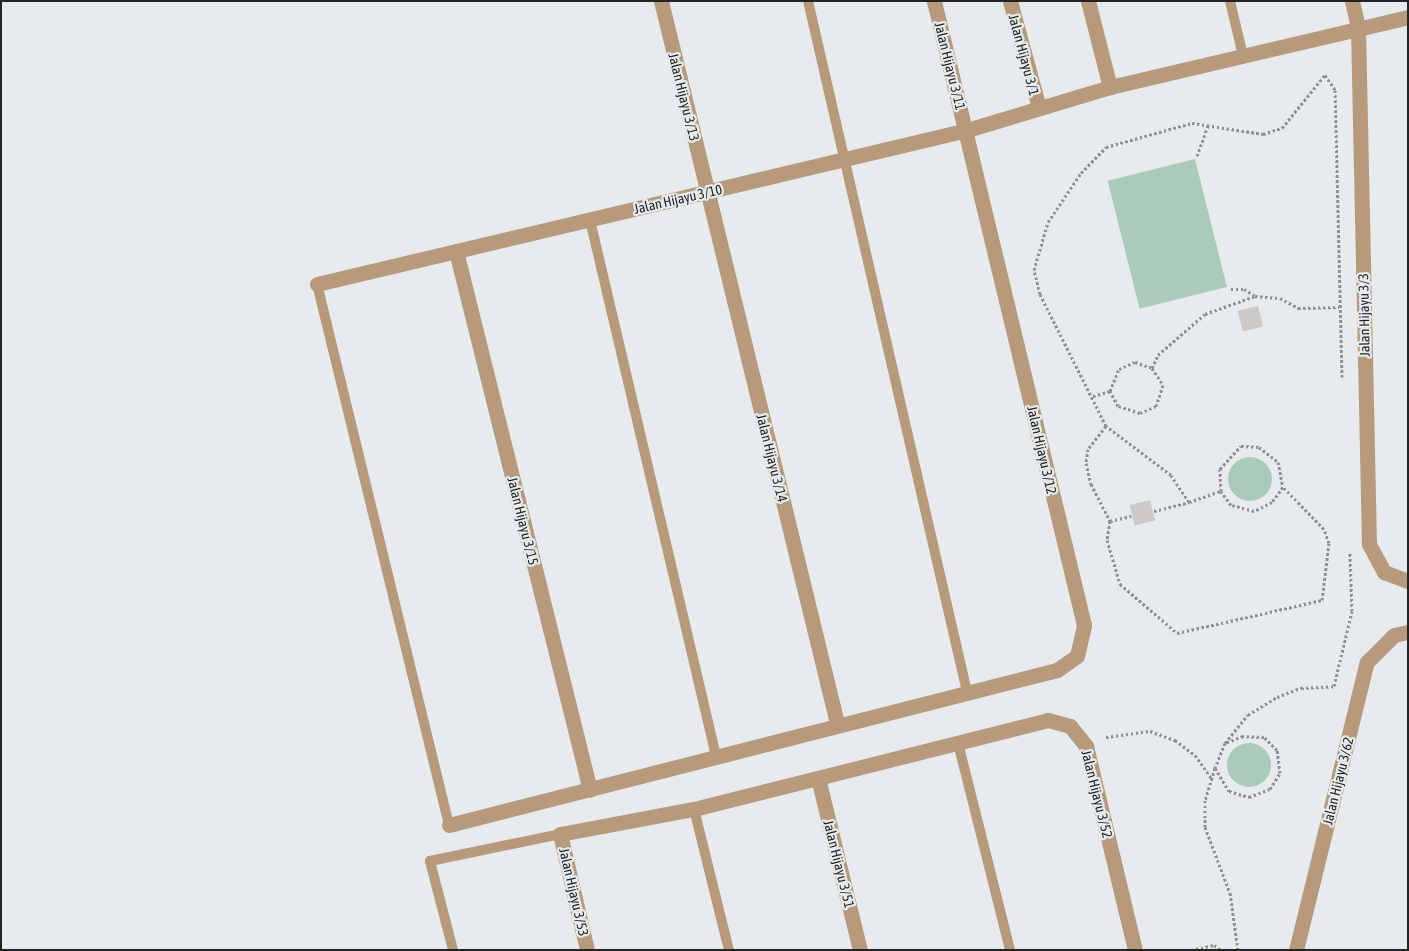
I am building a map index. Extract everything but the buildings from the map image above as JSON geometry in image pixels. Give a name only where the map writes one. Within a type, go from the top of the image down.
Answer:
[{"type":"street","name":"Jalan Hijayu 3/13","points":[[661,1],[707,192]]},
{"type":"street","name":"Jalan Hijayu 3/11","points":[[934,1],[967,130]]},
{"type":"street","name":"Jalan Hijayu 3/1","points":[[1010,1],[1038,108]]},
{"type":"street","points":[[1088,1],[1110,87]]},
{"type":"street","name":"Jalan Hijayu 3/3","points":[[1352,1],[1358,28],[1369,544],[1384,572],[1408,581]]},
{"type":"street","name":"Jalan Hijayu 3/10","points":[[317,284],[967,130],[1110,87],[1408,17]]},
{"type":"street","name":"Jalan Hijayu 3/12","points":[[449,825],[590,790],[837,723],[1057,670],[1077,656],[1084,625],[967,130]]},
{"type":"street","name":"Jalan Hijayu 3/14","points":[[707,192],[837,723]]},
{"type":"street","name":"Jalan Hijayu 3/15","points":[[456,251],[590,790]]},
{"type":"street","name":"Jalan Hijayu 3/62","points":[[1296,950],[1367,662],[1394,635],[1408,632]]},
{"type":"street","name":"Jalan Hijayu 3/52","points":[[560,834],[694,809],[1048,720],[1070,726],[1086,746],[1135,950]]},
{"type":"street","name":"Jalan Hijayu 3/51","points":[[818,778],[860,950]]},
{"type":"street","name":"Jalan Hijayu 3/53","points":[[560,834],[587,950]]},
{"type":"lane","points":[[808,1],[967,692]]},
{"type":"lane","points":[[1230,1],[1243,56]]},
{"type":"lane","points":[[590,220],[716,756]]},
{"type":"lane","points":[[317,284],[449,825]]},
{"type":"lane","points":[[958,743],[1010,950]]},
{"type":"lane","points":[[694,809],[729,950]]},
{"type":"lane","points":[[452,950],[430,861],[560,834]]},
{"type":"path","points":[[1189,502],[1171,475],[1106,426],[1093,396],[1040,294],[1034,270],[1048,222],[1081,172],[1106,148],[1192,123],[1263,134],[1282,128],[1325,75],[1335,90],[1343,386]]},
{"type":"path","points":[[1197,156],[1208,125]]},
{"type":"path","points":[[1231,289],[1244,289],[1255,296]]},
{"type":"path","points":[[1152,368],[1180,332],[1205,314],[1255,296],[1280,298],[1298,308],[1340,307]]},
{"type":"path","points":[[1135,362],[1152,368],[1163,385],[1156,406],[1140,413],[1118,406],[1110,391],[1119,369],[1135,362]]},
{"type":"path","points":[[1093,396],[1110,391]]},
{"type":"path","points":[[1106,426],[1088,449],[1086,463],[1110,521],[1107,540],[1120,584],[1177,633],[1322,600],[1329,543],[1324,529],[1283,487],[1278,462],[1259,447],[1241,446],[1220,469],[1221,491],[1231,505],[1254,511],[1272,502],[1283,487]]},
{"type":"path","points":[[1154,511],[1221,491]]},
{"type":"path","points":[[1110,521],[1131,516]]},
{"type":"path","points":[[1238,950],[1230,894],[1205,827],[1205,800],[1225,744],[1248,714],[1277,697],[1302,688],[1334,686],[1352,611],[1349,542]]},
{"type":"path","points":[[1106,737],[1150,731],[1175,740],[1195,755],[1212,778]]},
{"type":"path","points":[[1215,768],[1229,791],[1249,797],[1270,788],[1280,773],[1277,750],[1264,737],[1243,736],[1225,744]]},
{"type":"path","points":[[1191,950],[1214,945],[1221,950]]},
{"type":"green space","points":[[1195,159],[1227,287],[1140,309],[1108,181]]},
{"type":"green space","points":[[1246,457],[1254,457],[1266,463],[1272,479],[1266,495],[1254,501],[1246,501],[1234,495],[1228,483],[1228,475],[1234,463]]},
{"type":"green space","points":[[1245,743],[1253,743],[1265,749],[1271,765],[1265,781],[1253,787],[1245,787],[1233,781],[1227,769],[1227,761],[1233,749]]}]
